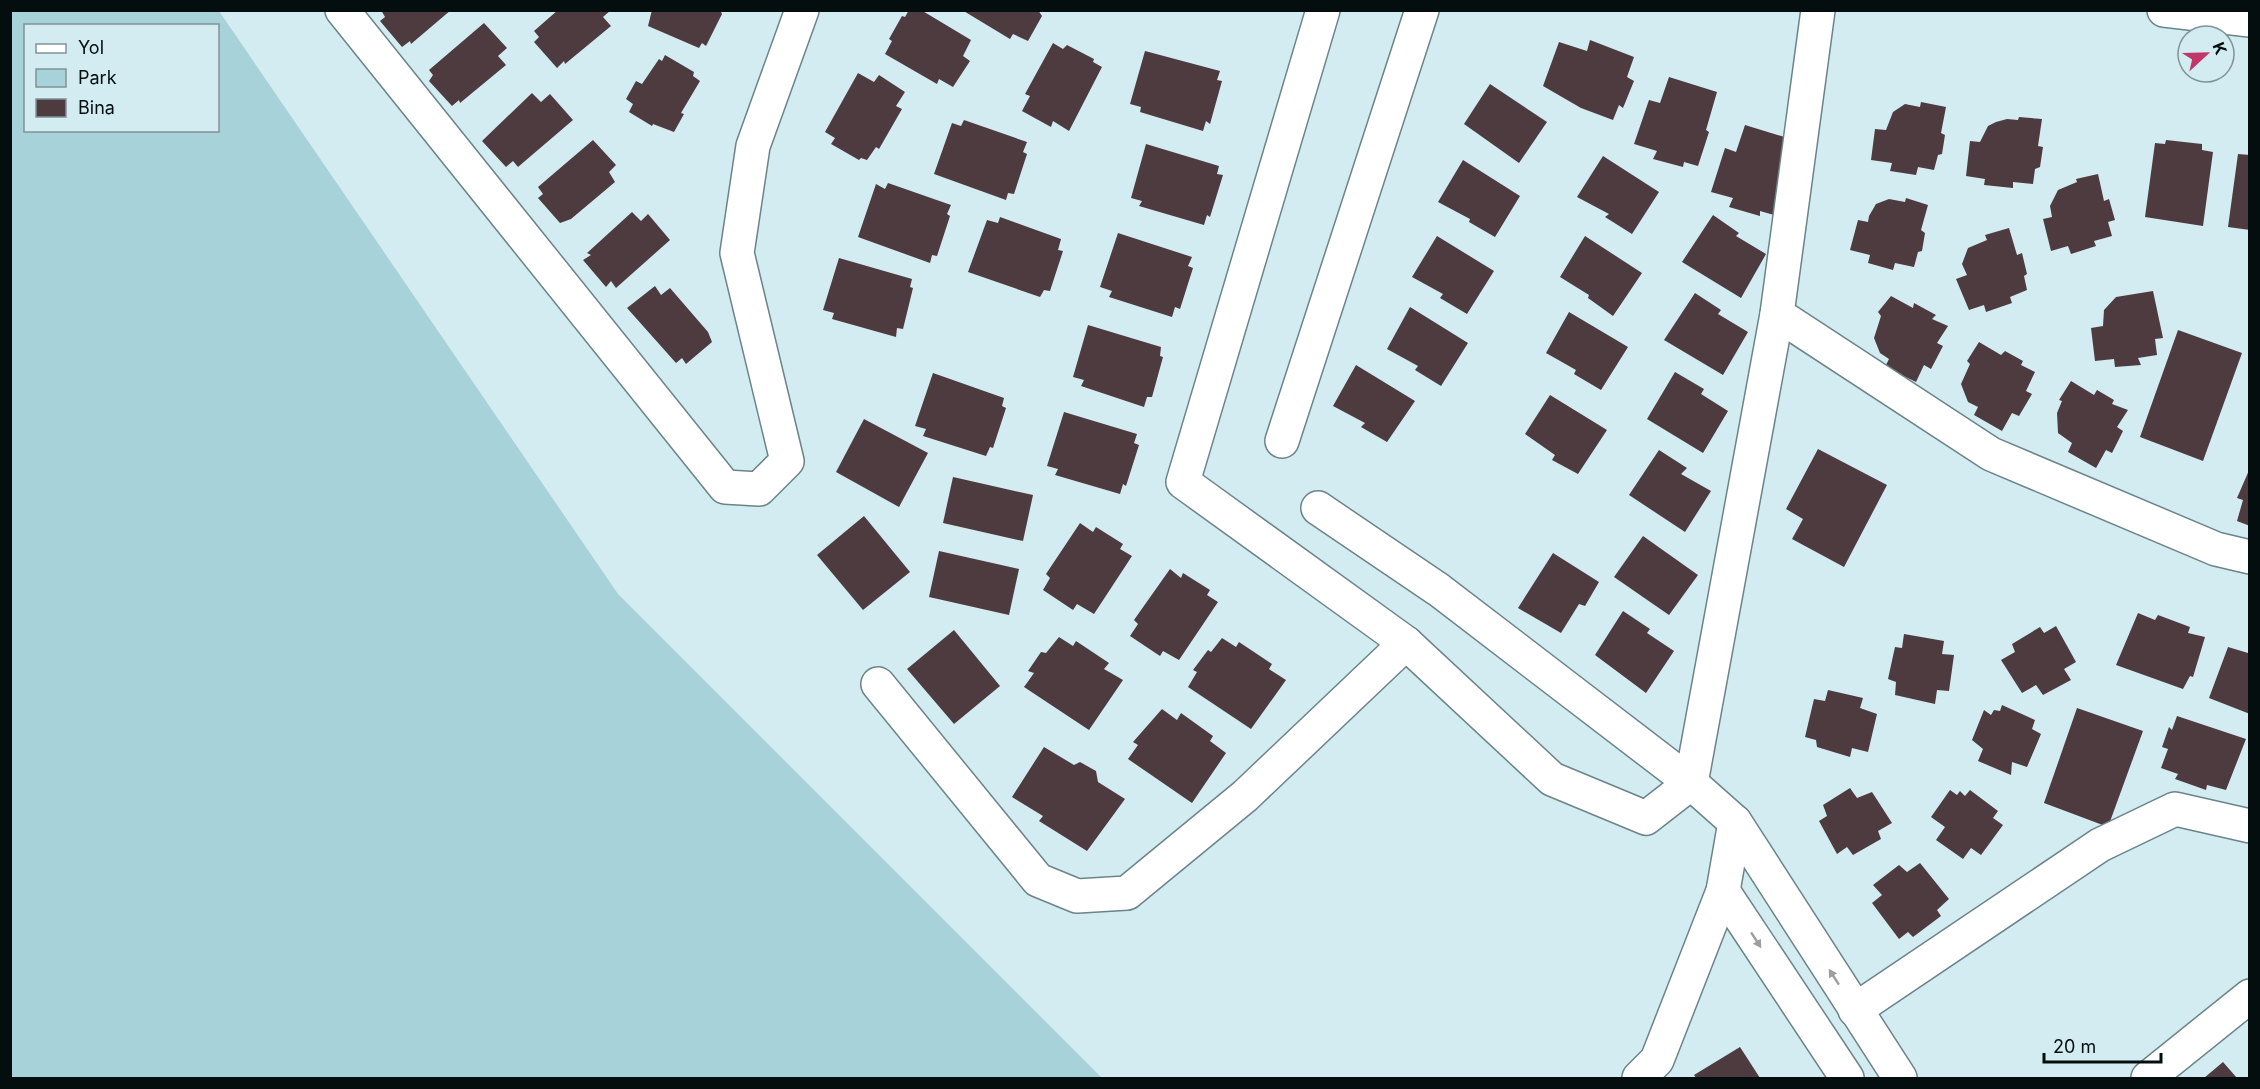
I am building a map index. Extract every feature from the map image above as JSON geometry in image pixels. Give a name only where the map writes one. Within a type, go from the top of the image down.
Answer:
[{"type":"street","points":[[342,10],[725,487],[759,489],[787,461],[737,253],[753,146],[802,10]]},
{"type":"street","points":[[1323,10],[1183,482],[1406,644],[1552,779],[1646,818],[1691,783],[1777,314],[1818,10]]},
{"type":"street","points":[[1282,441],[1422,10]]},
{"type":"street","points":[[2164,10],[2250,20]]},
{"type":"street","points":[[1777,314],[1991,454],[2216,549],[2250,557]]},
{"type":"street","points":[[1318,508],[1439,590],[1691,783],[1734,822],[1900,1078]]},
{"type":"street","points":[[878,684],[1038,880],[1077,896],[1127,893],[1245,796],[1406,644]]},
{"type":"street","points":[[1856,1010],[2100,845],[2175,809],[2250,826]]},
{"type":"street","points":[[1639,1078],[1657,1060],[1724,891],[1734,822]]},
{"type":"street","points":[[1724,891],[1847,1078]]},
{"type":"street","points":[[2148,1078],[2250,996]]},
{"type":"green space","points":[[10,11],[219,11],[618,594],[1102,1078],[11,1078]]},
{"type":"building","points":[[381,10],[451,10],[411,44],[410,41],[402,47],[380,21],[385,17]]},
{"type":"building","points":[[558,10],[611,10],[603,17],[611,26],[557,68],[534,42],[539,37],[534,31]]},
{"type":"building","points":[[652,10],[720,10],[722,14],[706,46],[702,43],[699,48],[648,26]]},
{"type":"building","points":[[909,10],[921,10],[971,40],[963,56],[970,61],[953,87],[939,79],[937,84],[885,54],[892,41],[889,39],[902,16],[905,17]]},
{"type":"building","points":[[962,10],[1038,10],[1042,16],[1028,41],[1013,34],[1010,39]]},
{"type":"building","points":[[484,23],[507,48],[498,56],[506,65],[460,103],[459,100],[452,106],[429,81],[433,75],[429,70]]},
{"type":"building","points":[[1590,40],[1634,57],[1627,77],[1634,81],[1623,108],[1619,105],[1613,120],[1581,108],[1543,86],[1559,42],[1587,51]]},
{"type":"building","points":[[1053,43],[1063,49],[1067,45],[1094,59],[1093,62],[1102,67],[1069,131],[1053,121],[1051,127],[1022,111],[1030,96],[1025,94]]},
{"type":"building","points":[[1145,51],[1220,71],[1217,80],[1222,81],[1210,124],[1206,121],[1203,131],[1140,112],[1141,107],[1130,104]]},
{"type":"building","points":[[665,55],[694,72],[693,76],[700,81],[681,113],[684,114],[674,132],[653,124],[652,126],[629,112],[633,104],[626,99],[636,81],[642,84],[659,59],[662,61]]},
{"type":"building","points":[[858,73],[874,82],[879,75],[905,92],[896,106],[902,109],[879,149],[876,147],[867,160],[861,158],[859,160],[831,144],[835,138],[825,132]]},
{"type":"building","points":[[1669,77],[1717,92],[1706,130],[1709,132],[1698,166],[1684,162],[1683,167],[1653,159],[1657,151],[1634,144],[1649,100],[1660,103]]},
{"type":"building","points":[[1490,84],[1547,122],[1519,163],[1464,124]]},
{"type":"building","points":[[532,93],[541,102],[550,94],[573,120],[518,167],[513,161],[506,167],[482,141]]},
{"type":"building","points":[[1921,102],[1946,107],[1941,133],[1945,135],[1942,154],[1938,155],[1934,170],[1918,167],[1916,175],[1890,171],[1892,163],[1871,160],[1875,129],[1886,130],[1893,112],[1905,104],[1920,107]]},
{"type":"building","points":[[2019,117],[2042,119],[2038,146],[2043,147],[2040,167],[2035,169],[2033,184],[2013,182],[2013,188],[1984,185],[1985,179],[1966,176],[1970,141],[1980,142],[1988,126],[1996,122],[2007,119],[2018,120]]},
{"type":"building","points":[[964,120],[1027,142],[1023,152],[1027,154],[1014,194],[1008,193],[1006,200],[934,174],[952,123],[961,126]]},
{"type":"building","points":[[1745,125],[1794,140],[1774,215],[1760,211],[1760,216],[1729,207],[1733,198],[1711,192],[1725,148],[1736,152]]},
{"type":"building","points":[[593,140],[616,165],[609,172],[615,182],[571,219],[560,223],[538,198],[543,194],[538,187]]},
{"type":"building","points":[[2166,140],[2202,144],[2202,150],[2213,152],[2203,226],[2145,217],[2155,143],[2165,144]]},
{"type":"building","points":[[1146,144],[1219,166],[1217,174],[1223,175],[1210,217],[1207,215],[1204,225],[1139,206],[1142,201],[1131,198]]},
{"type":"building","points":[[2238,154],[2250,155],[2250,230],[2228,227]]},
{"type":"building","points":[[1603,156],[1659,192],[1632,234],[1605,217],[1609,214],[1577,197]]},
{"type":"building","points":[[1463,160],[1520,196],[1495,237],[1469,222],[1470,219],[1438,202]]},
{"type":"building","points":[[2098,174],[2104,201],[2109,199],[2115,220],[2108,222],[2112,236],[2094,241],[2096,246],[2071,254],[2068,246],[2051,251],[2043,219],[2052,217],[2050,206],[2058,190],[2077,182],[2076,179]]},
{"type":"building","points":[[888,183],[951,205],[947,214],[950,216],[937,256],[932,255],[930,263],[858,237],[876,184],[885,189]]},
{"type":"building","points":[[1906,198],[1928,205],[1921,230],[1925,233],[1922,251],[1918,252],[1914,267],[1895,263],[1893,270],[1868,263],[1870,255],[1850,250],[1858,220],[1868,222],[1876,204],[1889,199],[1905,202]]},
{"type":"building","points":[[632,212],[641,221],[648,214],[670,240],[616,288],[611,281],[606,287],[583,260],[591,255],[587,253]]},
{"type":"building","points":[[1713,215],[1739,233],[1736,236],[1766,254],[1741,298],[1682,262]]},
{"type":"building","points":[[1000,217],[1061,239],[1058,250],[1063,251],[1050,291],[1044,290],[1040,297],[968,272],[987,220],[998,223]]},
{"type":"building","points":[[2009,228],[2017,255],[2022,253],[2027,274],[2024,276],[2027,290],[2010,297],[2012,303],[1986,312],[1984,305],[1969,310],[1956,279],[1967,275],[1962,264],[1968,248],[1987,240],[1985,235]]},
{"type":"building","points":[[1118,233],[1192,257],[1188,266],[1193,268],[1180,309],[1175,307],[1172,317],[1109,297],[1112,291],[1100,287]]},
{"type":"building","points":[[1437,236],[1494,271],[1467,314],[1440,298],[1443,294],[1412,277]]},
{"type":"building","points":[[1585,236],[1642,273],[1613,316],[1588,298],[1589,295],[1560,277]]},
{"type":"building","points":[[839,258],[912,279],[910,287],[913,288],[903,329],[897,328],[896,337],[832,319],[834,313],[823,310]]},
{"type":"building","points":[[655,286],[661,295],[670,288],[708,332],[712,342],[686,364],[682,358],[676,363],[627,308]]},
{"type":"building","points":[[2153,291],[2163,338],[2155,339],[2157,355],[2138,358],[2141,365],[2115,367],[2114,359],[2095,361],[2091,328],[2103,326],[2104,310],[2116,297]]},
{"type":"building","points":[[1695,293],[1721,310],[1718,314],[1748,332],[1723,375],[1664,340]]},
{"type":"building","points":[[1891,296],[1913,308],[1914,303],[1936,315],[1932,319],[1948,326],[1937,343],[1943,346],[1931,369],[1924,365],[1916,382],[1885,367],[1889,359],[1880,353],[1874,338],[1881,316],[1878,312]]},
{"type":"building","points":[[1410,307],[1468,343],[1441,386],[1415,370],[1418,366],[1387,349]]},
{"type":"building","points":[[1569,312],[1628,347],[1601,390],[1574,374],[1576,370],[1546,353]]},
{"type":"building","points":[[1088,325],[1161,347],[1160,356],[1163,357],[1152,397],[1147,397],[1144,407],[1081,386],[1084,380],[1073,377]]},
{"type":"building","points":[[2178,330],[2242,353],[2203,461],[2140,437]]},
{"type":"building","points":[[1979,342],[2001,355],[2005,351],[2023,361],[2021,365],[2035,372],[2026,391],[2032,394],[2019,416],[2012,413],[2002,431],[1974,415],[1978,407],[1968,402],[1961,384],[1970,364],[1967,361]]},
{"type":"building","points":[[1356,365],[1415,401],[1387,442],[1361,427],[1365,423],[1333,406]]},
{"type":"building","points":[[1675,372],[1704,389],[1701,394],[1728,411],[1703,453],[1647,419]]},
{"type":"building","points":[[933,373],[1004,398],[1002,406],[1006,408],[993,448],[990,447],[986,456],[923,436],[926,429],[915,426]]},
{"type":"building","points":[[2071,381],[2094,395],[2097,390],[2114,400],[2112,404],[2128,410],[2117,427],[2123,431],[2112,453],[2106,450],[2096,468],[2068,452],[2072,443],[2058,433],[2057,413],[2062,401],[2059,400]]},
{"type":"building","points":[[1550,395],[1607,430],[1578,474],[1552,460],[1555,455],[1525,434]]},
{"type":"building","points":[[1064,412],[1137,434],[1134,443],[1139,445],[1126,486],[1123,484],[1120,494],[1055,475],[1058,469],[1047,466]]},
{"type":"building","points":[[864,419],[928,453],[899,507],[836,472]]},
{"type":"building","points":[[1818,449],[1887,485],[1844,567],[1792,539],[1803,519],[1786,509]]},
{"type":"building","points":[[1659,450],[1687,468],[1681,474],[1711,491],[1685,532],[1629,495]]},
{"type":"building","points":[[2250,468],[2250,526],[2237,521],[2243,500],[2237,498]]},
{"type":"building","points":[[953,477],[1033,495],[1023,541],[943,523]]},
{"type":"building","points":[[864,516],[910,572],[863,610],[817,555]]},
{"type":"building","points":[[1080,523],[1093,532],[1096,527],[1123,544],[1120,549],[1132,556],[1094,614],[1077,604],[1073,610],[1043,590],[1050,578],[1046,574]]},
{"type":"building","points":[[1643,536],[1698,575],[1669,615],[1614,577]]},
{"type":"building","points":[[939,551],[1019,569],[1009,615],[929,597]]},
{"type":"building","points":[[1553,553],[1599,582],[1585,606],[1579,604],[1561,633],[1518,608]]},
{"type":"building","points":[[1170,569],[1181,578],[1183,573],[1210,590],[1207,595],[1218,602],[1179,660],[1163,651],[1160,656],[1130,636],[1138,624],[1134,620]]},
{"type":"building","points":[[1623,611],[1650,629],[1647,633],[1674,651],[1646,693],[1595,655]]},
{"type":"building","points":[[2138,613],[2155,620],[2158,615],[2190,627],[2188,633],[2205,637],[2193,677],[2190,676],[2183,689],[2116,665]]},
{"type":"building","points":[[2056,626],[2076,662],[2064,669],[2071,680],[2043,695],[2036,685],[2022,693],[2001,660],[2015,652],[2012,644],[2040,627],[2044,633]]},
{"type":"building","points":[[954,630],[1000,686],[954,724],[907,669]]},
{"type":"building","points":[[1904,634],[1944,641],[1942,654],[1954,655],[1949,691],[1937,690],[1935,704],[1895,695],[1896,682],[1888,679],[1895,647],[1902,648]]},
{"type":"building","points":[[1059,637],[1073,646],[1076,641],[1109,663],[1104,669],[1123,680],[1089,730],[1024,687],[1034,673],[1028,671],[1041,652],[1046,653]]},
{"type":"building","points":[[1222,638],[1236,647],[1239,642],[1272,664],[1269,669],[1286,680],[1251,729],[1188,687],[1197,672],[1193,670],[1208,650],[1211,652]]},
{"type":"building","points":[[2228,647],[2248,653],[2250,649],[2250,714],[2209,698]]},
{"type":"building","points":[[1828,690],[1863,698],[1860,708],[1877,714],[1868,752],[1852,748],[1850,757],[1817,747],[1816,740],[1805,737],[1814,699],[1825,701]]},
{"type":"building","points":[[2002,705],[2035,720],[2032,729],[2041,734],[2027,767],[2012,762],[2011,775],[1978,761],[1983,749],[1972,740],[1984,710],[1991,715],[1994,710],[2000,711]]},
{"type":"building","points":[[2077,708],[2143,731],[2108,827],[2044,803]]},
{"type":"building","points":[[1162,709],[1177,720],[1181,713],[1213,736],[1210,741],[1226,753],[1192,803],[1128,759],[1138,745],[1133,742]]},
{"type":"building","points":[[2177,716],[2246,739],[2226,790],[2207,785],[2206,790],[2175,779],[2178,774],[2161,768],[2168,749],[2162,747],[2169,727],[2172,730]]},
{"type":"building","points":[[1044,747],[1074,765],[1080,762],[1096,771],[1098,782],[1125,799],[1087,851],[1039,821],[1043,816],[1012,797]]},
{"type":"building","points":[[1850,788],[1857,798],[1872,792],[1892,823],[1878,831],[1881,839],[1853,855],[1847,847],[1837,854],[1819,821],[1827,816],[1823,805]]},
{"type":"building","points":[[1950,790],[1957,795],[1960,791],[1965,796],[1970,790],[1998,811],[1993,818],[2003,825],[1981,855],[1971,848],[1963,859],[1936,840],[1945,827],[1931,817]]},
{"type":"building","points":[[1920,863],[1949,899],[1937,910],[1941,916],[1913,937],[1908,932],[1899,939],[1872,903],[1882,895],[1873,885],[1899,865],[1907,872]]},
{"type":"building","points":[[1740,1047],[1760,1078],[1696,1078],[1694,1075]]},
{"type":"building","points":[[2223,1062],[2237,1078],[2204,1078]]}]
